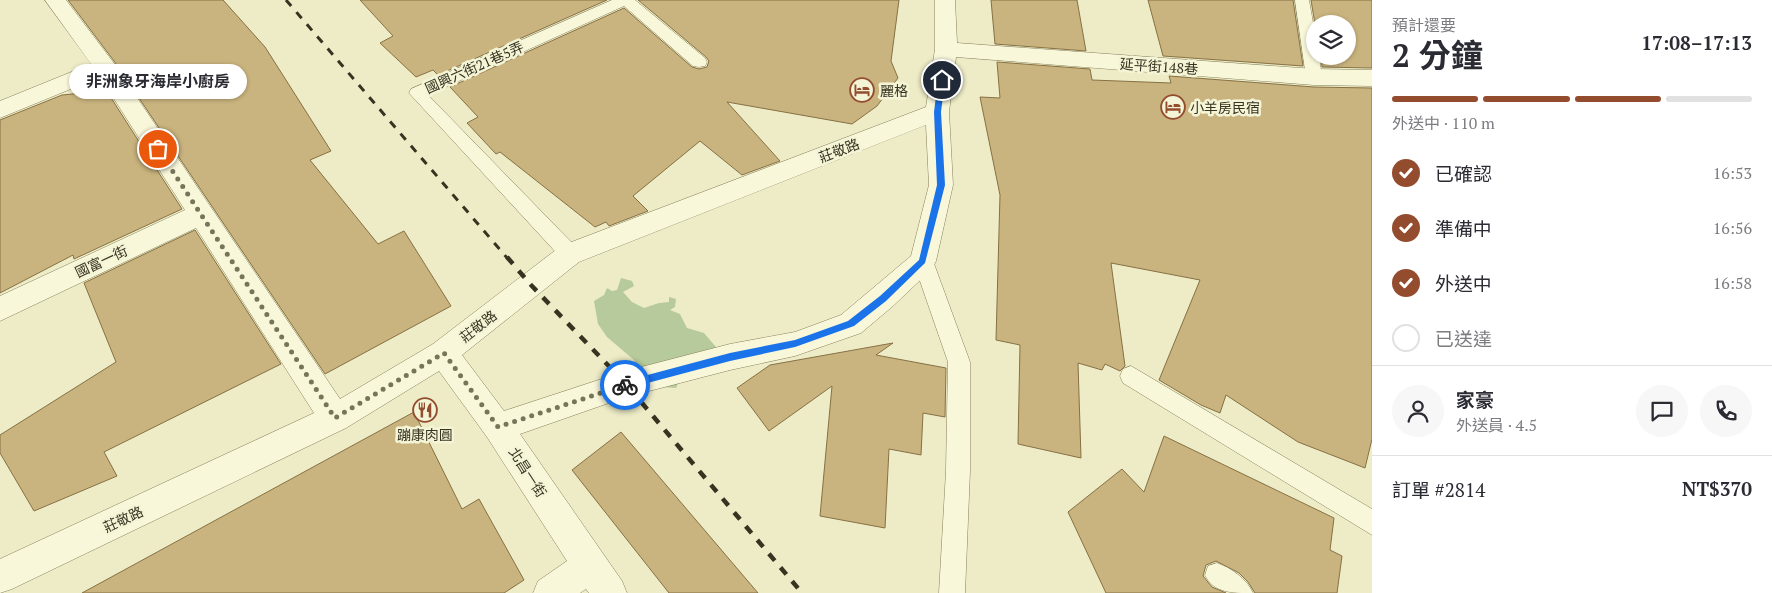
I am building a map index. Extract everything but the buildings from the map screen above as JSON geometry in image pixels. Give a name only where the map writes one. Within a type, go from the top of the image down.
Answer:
[{"type":"street","points":[[55,0],[105,67],[335,418]]},
{"type":"street","points":[[498,427],[626,384],[730,357],[795,344],[851,324],[883,298],[923,261],[941,185],[938,112],[946,49],[945,0]]},
{"type":"street","name":"延平街148巷","points":[[946,49],[1314,76],[1372,78]]},
{"type":"street","points":[[0,110],[105,67]]},
{"type":"street","name":"莊敬路","points":[[0,577],[335,418],[444,353],[570,254],[938,112]]},
{"type":"street","name":"國富一街","points":[[0,308],[201,214]]},
{"type":"street","name":"北昌一街","points":[[444,353],[498,427],[610,593]]},
{"type":"street","points":[[550,593],[590,566]]},
{"type":"lane","points":[[625,0],[699,62]]},
{"type":"lane","name":"國興六街21巷5弄","points":[[570,254],[417,93],[625,0]]},
{"type":"lane","points":[[1302,0],[1314,76]]},
{"type":"lane","points":[[923,261],[959,362],[958,471],[952,593]]},
{"type":"lane","points":[[1131,376],[1372,523]]},
{"type":"lane","points":[[1217,574],[1240,593]]},
{"type":"green space","points":[[621,278],[632,281],[634,286],[623,292],[632,302],[644,308],[669,302],[669,297],[676,299],[675,307],[670,310],[680,314],[687,328],[704,333],[716,347],[712,358],[680,379],[676,388],[648,386],[634,360],[607,337],[598,324],[594,301],[604,295],[607,288],[612,291],[617,290]]},
{"type":"railway","points":[[286,0],[508,259]]},
{"type":"railway","points":[[507,257],[531,285],[626,384],[802,593]]},
{"type":"way so far","points":[[158,149],[335,418],[444,353],[498,427],[625,385]]},
{"type":"place","name":"麗格","points":[[862,90]]},
{"type":"place","name":"小羊房民宿","points":[[1173,107]]},
{"type":"place","name":"非洲象牙海岸小廚房","points":[[158,149]]},
{"type":"place","name":"蹦康肉圓","points":[[425,410]]},
{"type":"route","points":[[625,385],[730,357],[795,344],[851,324],[883,298],[923,261],[941,185],[938,112],[942,80]]}]
